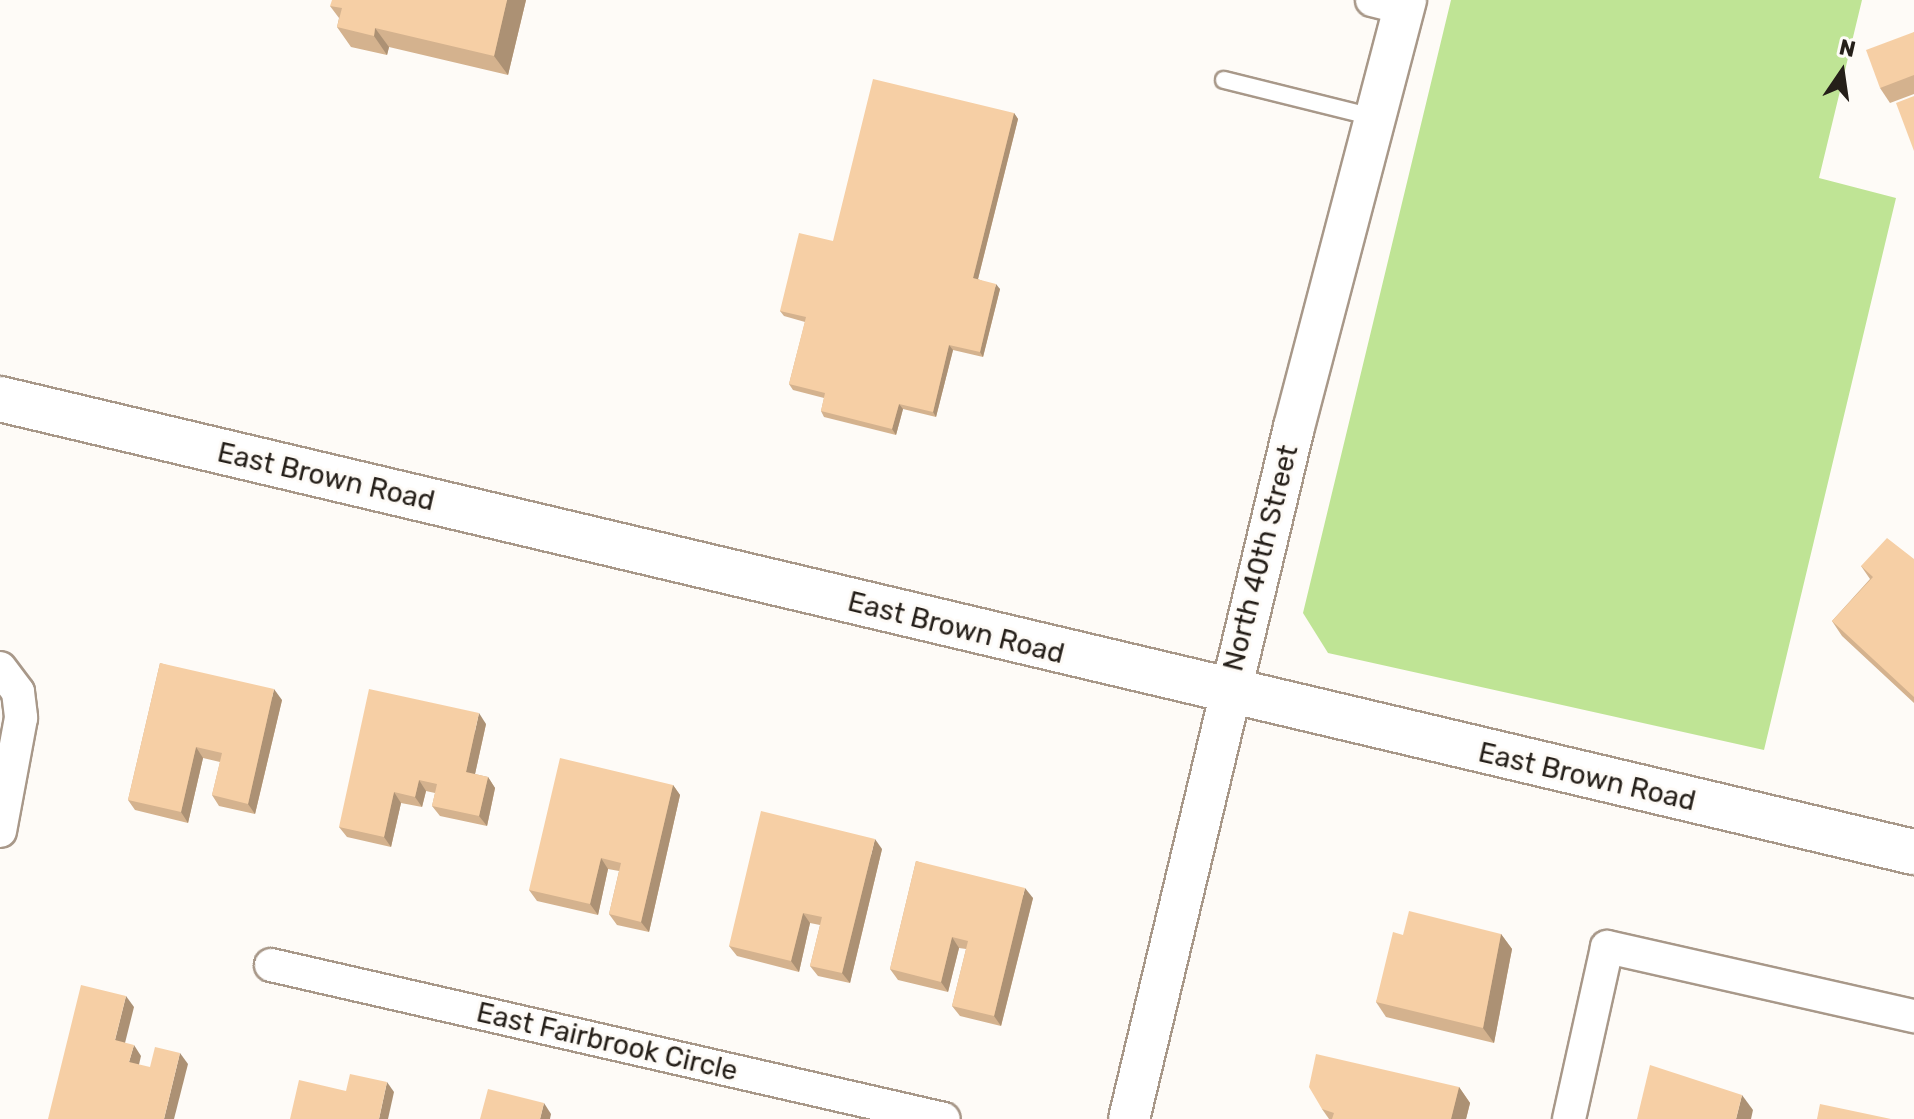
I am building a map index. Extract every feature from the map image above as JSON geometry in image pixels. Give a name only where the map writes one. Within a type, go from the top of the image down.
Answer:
[{"type":"main road","name":"East Brown Road","points":[[0,399],[1228,693],[1914,852]]},
{"type":"street","name":"North 40th Street","points":[[1129,1119],[1228,693],[1375,117],[1394,3]]},
{"type":"street","points":[[0,831],[20,744],[9,680]]},
{"type":"street","points":[[1569,1119],[1607,947],[1914,1016]]},
{"type":"street","name":"East Fairbrook Circle","points":[[271,965],[944,1119]]},
{"type":"lane","points":[[1224,80],[1375,117]]},
{"type":"green space","points":[[1451,0],[1862,0],[1819,178],[1896,198],[1764,750],[1328,653],[1303,613]]},
{"type":"building","points":[[332,0],[507,0],[494,56],[375,28],[374,36],[337,27],[342,8],[330,6]]},
{"type":"building","points":[[1914,32],[1914,75],[1880,88],[1866,50]]},
{"type":"building","points":[[873,79],[1014,113],[973,278],[996,284],[980,352],[949,345],[933,412],[899,404],[892,429],[821,411],[825,393],[789,384],[806,317],[780,311],[799,233],[833,241]]},
{"type":"building","points":[[1914,96],[1914,151],[1896,103]]},
{"type":"building","points":[[1887,538],[1914,559],[1914,697],[1832,621],[1873,577],[1861,566]]},
{"type":"building","points":[[160,663],[274,689],[248,804],[212,795],[222,753],[196,747],[181,812],[128,800]]},
{"type":"building","points":[[369,689],[479,713],[466,772],[488,777],[479,816],[432,806],[437,784],[419,780],[415,797],[394,792],[384,837],[339,827]]},
{"type":"building","points":[[560,758],[673,785],[641,922],[609,914],[621,863],[601,858],[590,904],[529,890]]},
{"type":"building","points":[[761,811],[875,839],[842,973],[810,966],[822,917],[803,913],[791,961],[729,946]]},
{"type":"building","points":[[916,861],[1025,888],[994,1016],[952,1006],[968,941],[952,937],[941,982],[890,969]]},
{"type":"building","points":[[1409,911],[1501,934],[1483,1028],[1376,1002],[1393,932],[1403,935]]},
{"type":"building","points":[[81,985],[126,996],[115,1040],[134,1045],[129,1062],[150,1067],[155,1047],[180,1053],[164,1119],[48,1119]]},
{"type":"building","points":[[1316,1054],[1459,1087],[1451,1119],[1332,1119],[1334,1113],[1322,1109],[1309,1087]]},
{"type":"building","points":[[1650,1065],[1742,1095],[1736,1119],[1637,1119]]},
{"type":"building","points":[[350,1074],[387,1082],[379,1119],[290,1119],[299,1080],[346,1091]]},
{"type":"building","points":[[488,1089],[544,1103],[540,1119],[480,1119]]},
{"type":"building","points":[[1820,1104],[1891,1119],[1817,1119]]}]
